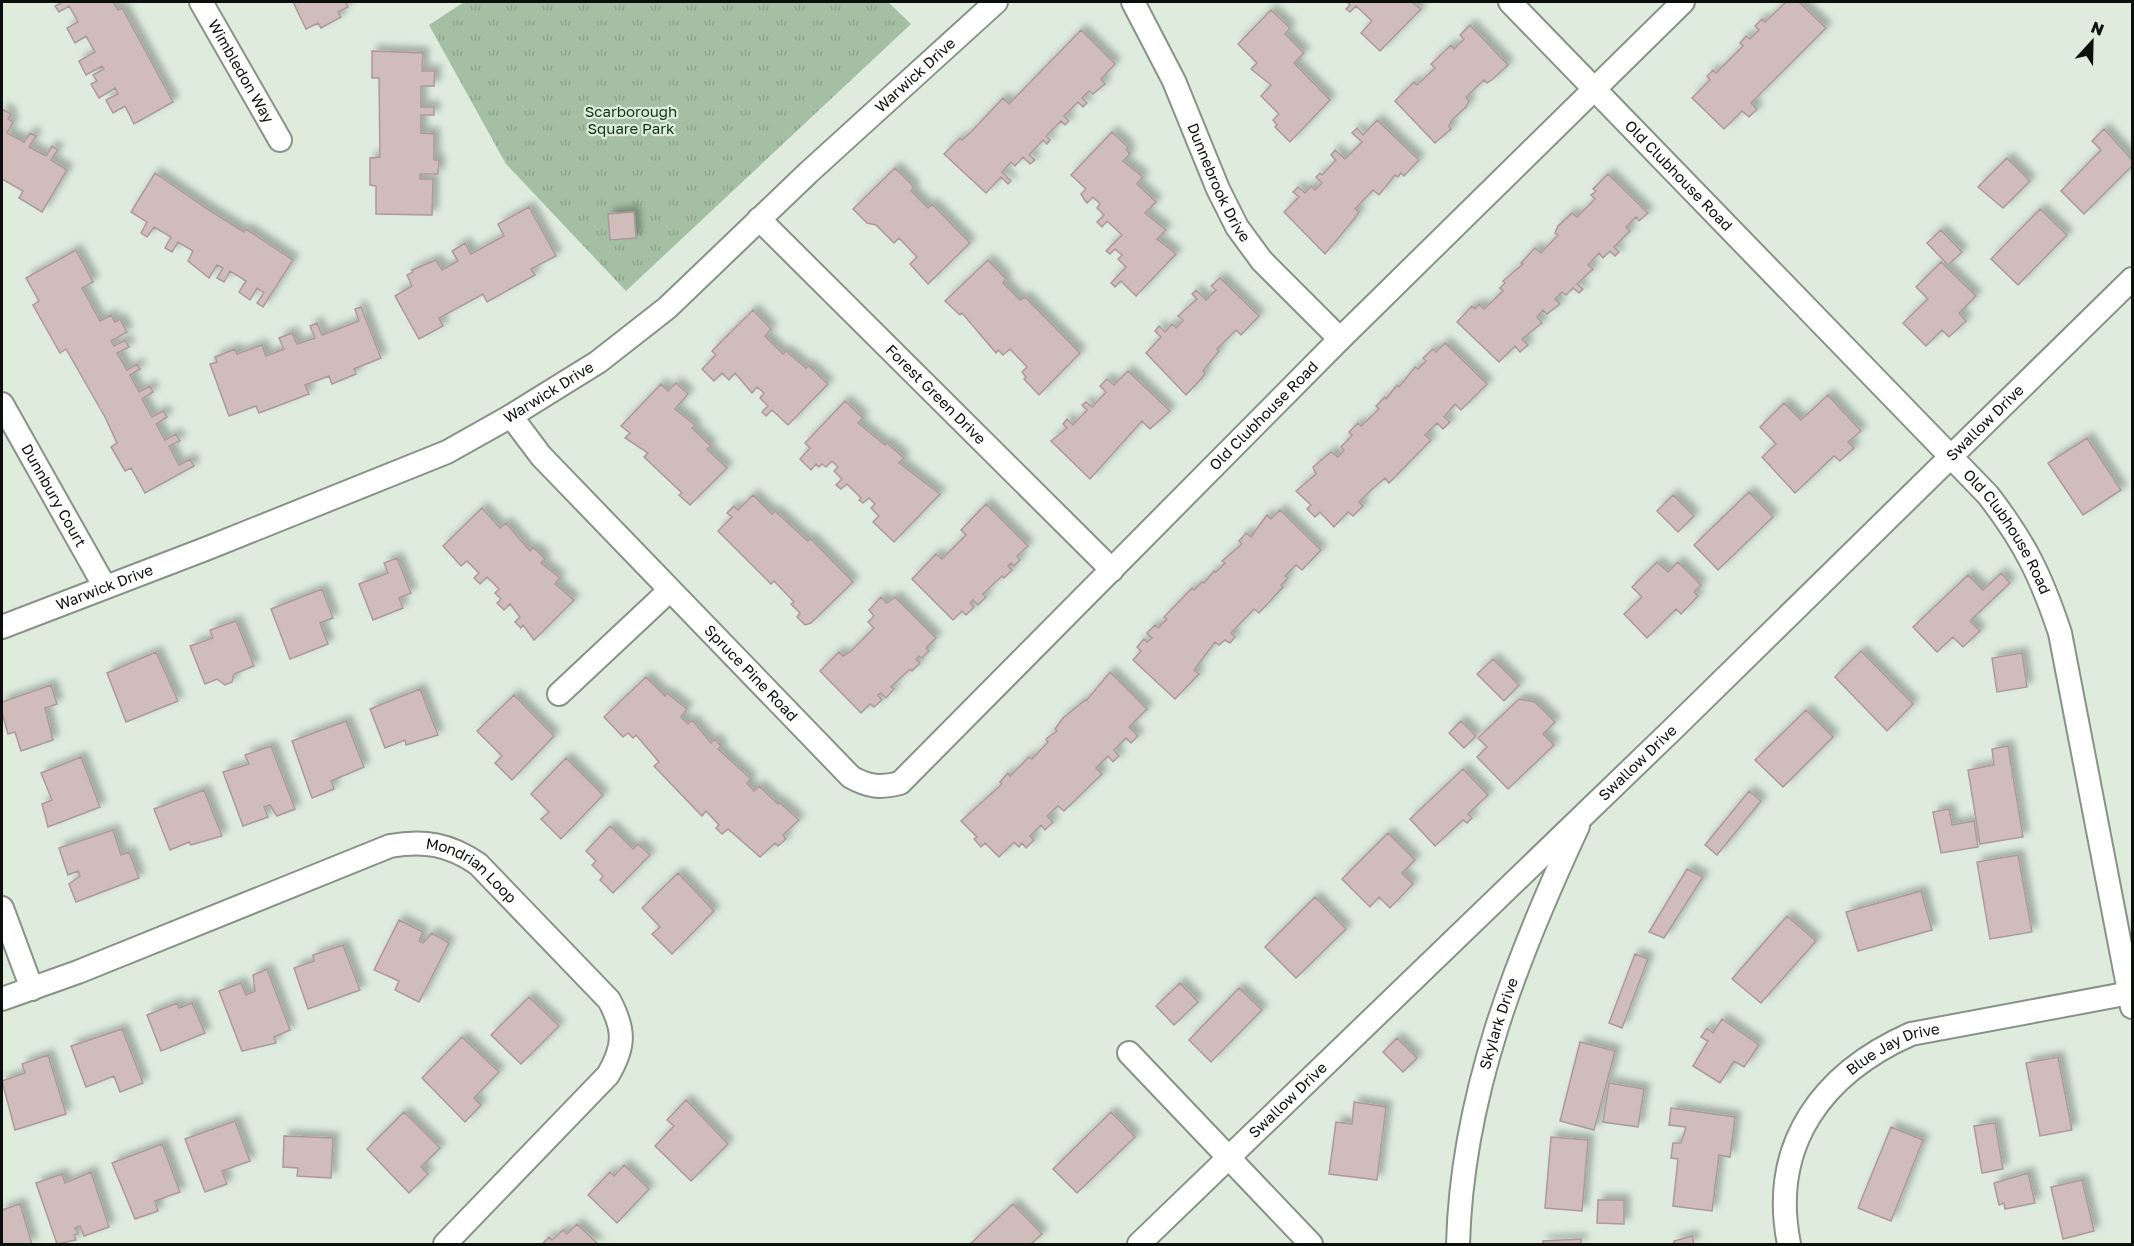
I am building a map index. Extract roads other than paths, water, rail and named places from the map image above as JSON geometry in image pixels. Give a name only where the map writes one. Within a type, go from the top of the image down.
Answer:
[{"type":"street","name":"Wimbledon Way","points":[[201,2],[280,140]]},
{"type":"street","name":"Warwick Drive","points":[[2,627],[447,452],[511,416],[634,336],[667,309],[759,219],[996,2]]},
{"type":"street","name":"Dunnebrook Drive","points":[[1133,2],[1174,81],[1218,189],[1237,227],[1262,261],[1340,339]]},
{"type":"street","name":"Old Clubhouse Road","points":[[1510,2],[1988,495],[2016,531],[2046,591],[2060,633],[2131,1000]]},
{"type":"street","points":[[1595,88],[1683,2]]},
{"type":"street","name":"Old Clubhouse Road","points":[[1011,672],[1340,339],[1595,88]]},
{"type":"street","name":"Forest Green Drive","points":[[759,219],[1112,570]]},
{"type":"street","name":"Swallow Drive","points":[[1138,1245],[2133,279]]},
{"type":"street","name":"Dunnbury Court","points":[[2,404],[105,587]]},
{"type":"street","name":"Spruce Pine Road","points":[[511,416],[541,456],[851,777],[866,785],[883,788],[900,783],[1011,672]]},
{"type":"street","points":[[559,694],[670,590]]},
{"type":"street","name":"Skylark Drive","points":[[1458,1245],[1459,1205],[1466,1150],[1477,1094],[1504,1001],[1539,910],[1584,814]]},
{"type":"street","name":"Mondrian Loop","points":[[2,999],[390,846],[414,842],[439,844],[462,853],[478,864],[609,1000],[619,1018],[622,1038],[618,1058],[608,1076],[445,1245]]},
{"type":"street","points":[[2,908],[32,989]]},
{"type":"street","name":"Blue Jay Drive","points":[[1789,1245],[1785,1191],[1790,1163],[1805,1123],[1825,1094],[1850,1068],[1879,1048],[1911,1034],[2131,1000]]},
{"type":"street","points":[[1129,1053],[1311,1245]]},
{"type":"park label","name":"Scarborough Square Park","points":[[631,120]]}]
